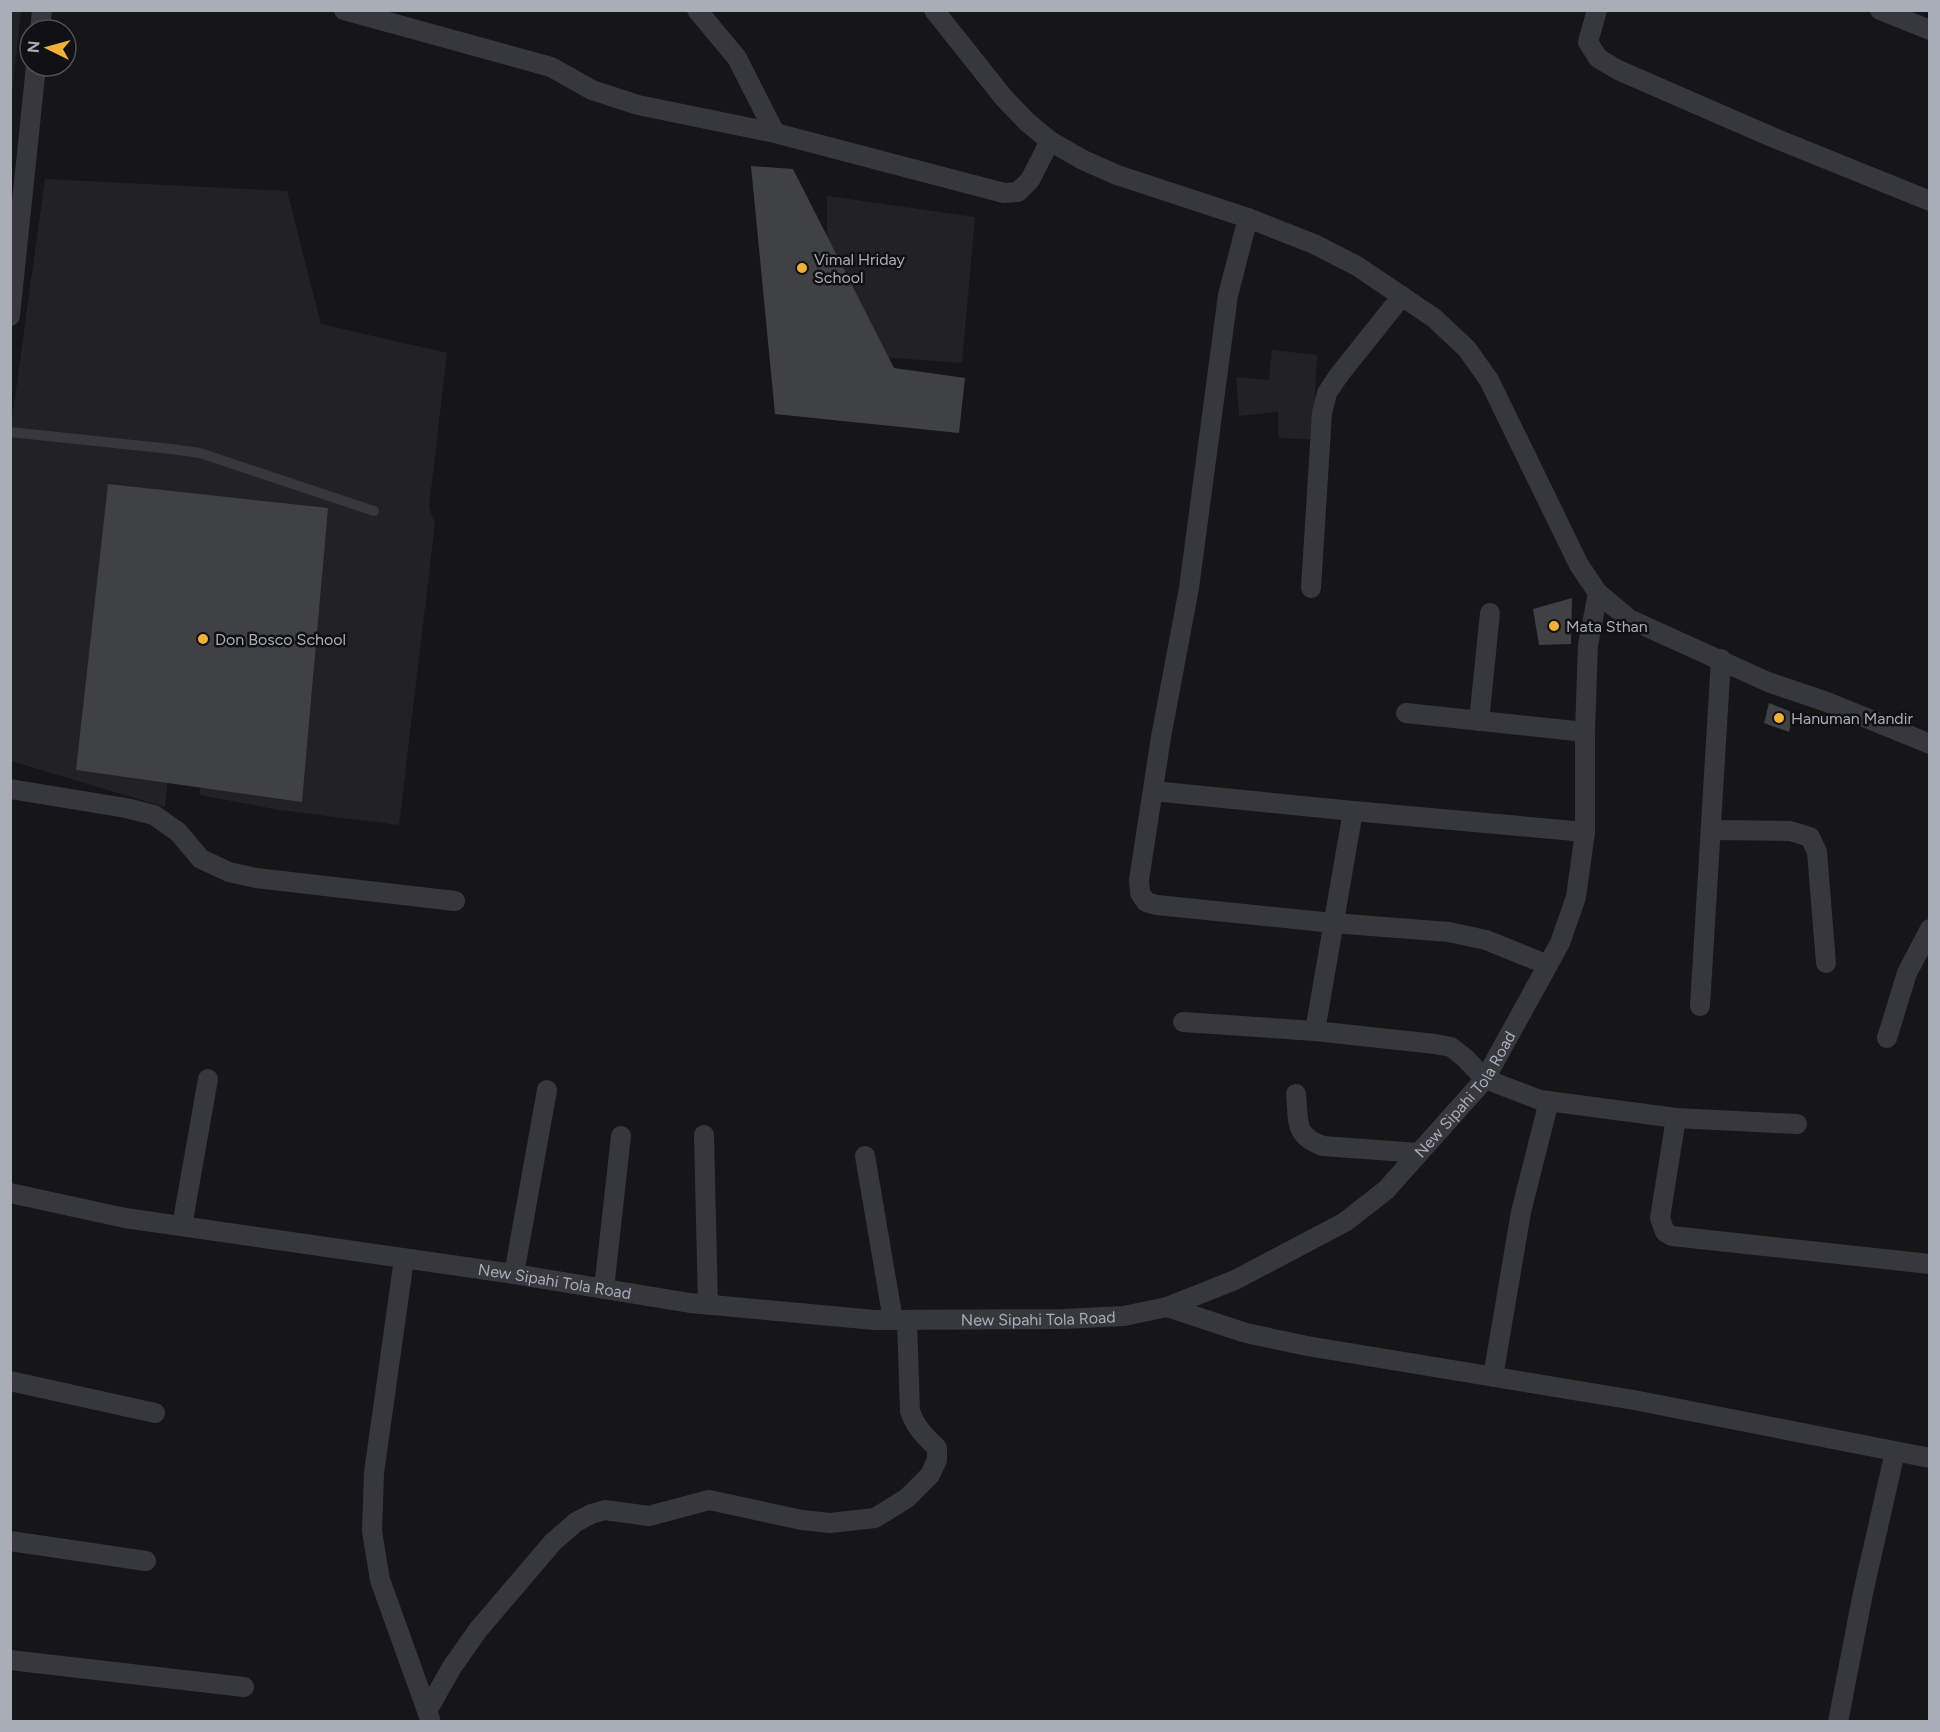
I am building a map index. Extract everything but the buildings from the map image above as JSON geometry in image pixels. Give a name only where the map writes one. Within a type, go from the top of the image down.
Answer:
[{"type":"street","points":[[344,10],[551,67],[592,90],[638,105],[775,133],[1004,193],[1018,192],[1030,180],[1050,141]]},
{"type":"street","points":[[698,10],[737,58],[775,133]]},
{"type":"street","points":[[934,10],[1005,98],[1027,122],[1050,141],[1083,160],[1117,175],[1248,218],[1314,244],[1357,266],[1434,318],[1467,349],[1489,380],[1579,565],[1598,593],[1629,619],[1768,682],[1827,702],[1929,744]]},
{"type":"street","points":[[1597,10],[1588,42],[1598,58],[1618,70],[1772,137],[1929,201]]},
{"type":"street","points":[[1880,10],[1929,30]]},
{"type":"street","points":[[10,316],[35,78]]},
{"type":"street","points":[[1248,218],[1228,295],[1189,588],[1153,791],[1139,880],[1140,893],[1146,902],[1333,923],[1449,932],[1486,940],[1548,965]]},
{"type":"street","points":[[1311,588],[1322,413],[1327,393],[1401,296]]},
{"type":"street","name":"New Sipahi Tola Road","points":[[10,1193],[125,1218],[514,1274],[708,1305],[875,1320],[1063,1319],[1124,1316],[1167,1307],[1235,1280],[1345,1222],[1386,1190],[1485,1078],[1560,943],[1576,897],[1583,860],[1585,832],[1588,645],[1598,593]]},
{"type":"street","points":[[1479,721],[1491,613]]},
{"type":"street","points":[[1700,1006],[1712,830],[1720,659]]},
{"type":"street","points":[[1406,713],[1585,732]]},
{"type":"street","points":[[10,789],[126,808],[154,815],[178,832],[201,858],[229,872],[256,878],[455,901]]},
{"type":"street","points":[[1153,791],[1585,832]]},
{"type":"street","points":[[1315,1031],[1353,811]]},
{"type":"street","points":[[1712,830],[1790,831],[1810,837],[1817,852],[1826,963]]},
{"type":"street","points":[[1887,1038],[1907,973],[1929,929]]},
{"type":"street","points":[[1183,1022],[1315,1031],[1451,1047],[1485,1078],[1540,1100],[1676,1118],[1797,1124]]},
{"type":"street","points":[[182,1226],[208,1079]]},
{"type":"street","points":[[514,1274],[547,1090]]},
{"type":"street","points":[[1296,1094],[1300,1130],[1309,1141],[1323,1146],[1419,1153]]},
{"type":"street","points":[[1493,1377],[1521,1212],[1549,1101]]},
{"type":"street","points":[[1676,1118],[1660,1218],[1665,1232],[1672,1236],[1929,1264]]},
{"type":"street","points":[[704,1135],[708,1305]]},
{"type":"street","points":[[604,1289],[621,1136]]},
{"type":"street","points":[[429,1716],[452,1667],[478,1630],[553,1542],[576,1522],[591,1514],[605,1510],[649,1516],[709,1500],[802,1520],[830,1523],[875,1518],[907,1498],[930,1475],[937,1460],[937,1448],[913,1421],[910,1411],[900,1320],[866,1155]]},
{"type":"street","points":[[404,1259],[374,1473],[372,1531],[380,1580],[429,1716]]},
{"type":"street","points":[[1167,1307],[1246,1333],[1307,1347],[1634,1400],[1929,1458]]},
{"type":"street","points":[[10,1381],[155,1413]]},
{"type":"street","points":[[1838,1722],[1863,1593],[1895,1452]]},
{"type":"street","points":[[10,1541],[146,1561]]},
{"type":"street","points":[[10,1660],[244,1687]]},
{"type":"lane","points":[[10,432],[200,453],[374,511]]},
{"type":"shaded area","points":[[10,11],[21,11],[20,18],[18,18],[11,102]]},
{"type":"shaded area","points":[[45,179],[287,191],[321,324],[447,353],[429,507],[435,524],[399,825],[280,810],[200,795],[200,780],[169,772],[165,807],[11,761],[10,433]]},
{"type":"shaded area","points":[[827,196],[975,217],[962,363],[827,353]]},
{"type":"shaded area","points":[[1272,350],[1317,355],[1315,392],[1320,440],[1279,438],[1278,412],[1239,416],[1236,377],[1269,380]]},
{"type":"place","name":"Vimal Hriday School","points":[[802,268]]},
{"type":"place","name":"Mata Sthan","points":[[1554,626]]},
{"type":"place","name":"Don Bosco School","points":[[203,639]]},
{"type":"place","name":"Hanuman Mandir","points":[[1779,718]]}]
